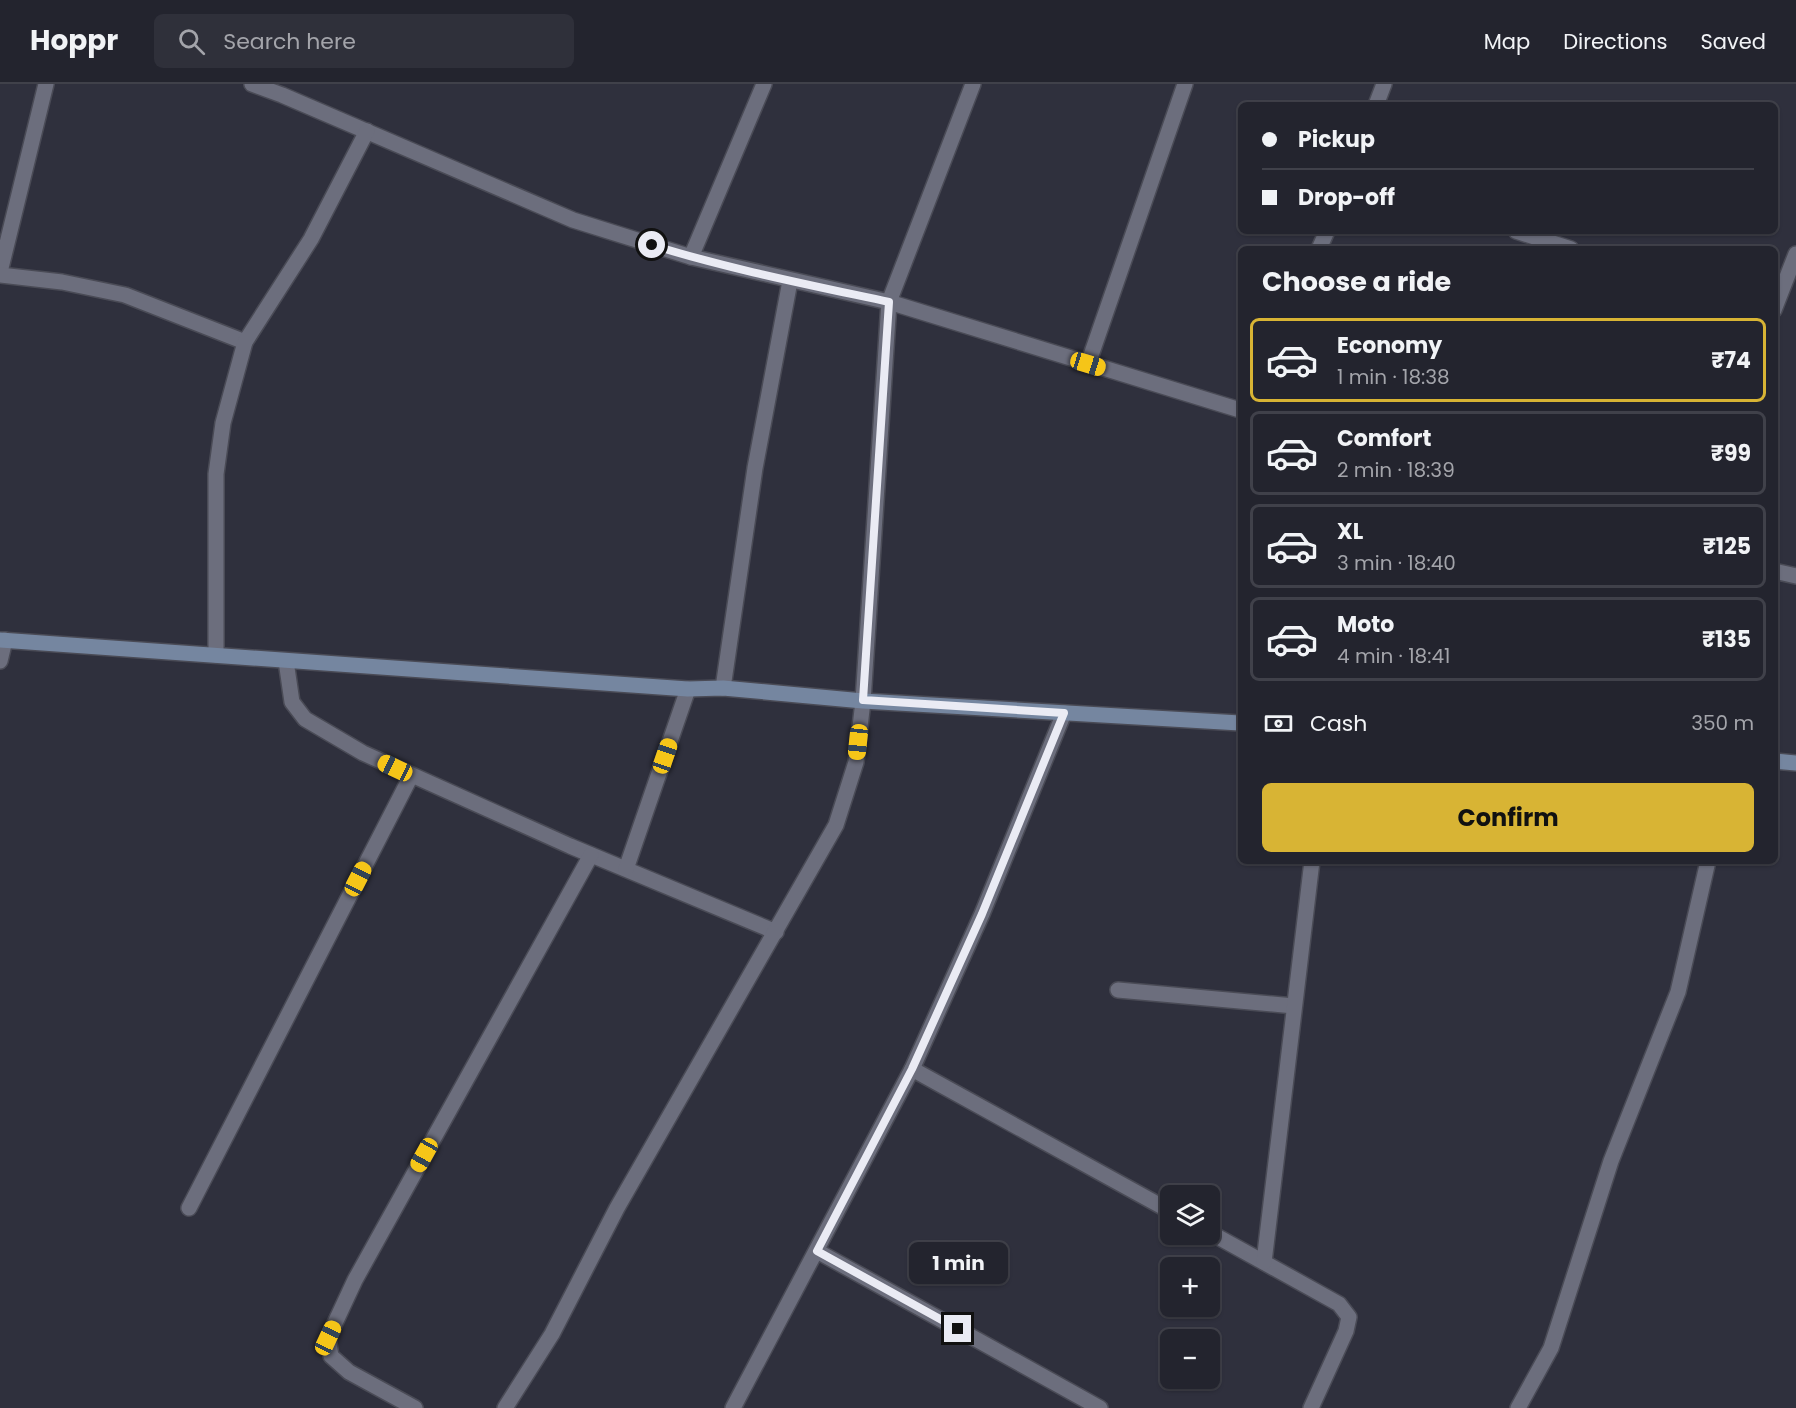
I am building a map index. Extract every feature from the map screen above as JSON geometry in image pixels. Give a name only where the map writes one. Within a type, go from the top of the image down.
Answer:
[{"type":"main road","points":[[2,640],[688,689],[723,688],[863,700],[1238,723]]},
{"type":"main road","points":[[1778,761],[1796,763]]},
{"type":"street","points":[[46,84],[0,273],[62,282],[125,295],[245,342]]},
{"type":"street","points":[[252,84],[573,220],[691,257],[889,302],[1238,409]]},
{"type":"street","points":[[691,257],[764,84]]},
{"type":"street","points":[[505,1408],[552,1334],[617,1208],[836,825],[856,762],[863,700],[889,302],[973,84]]},
{"type":"street","points":[[1088,364],[1185,84]]},
{"type":"street","points":[[1377,102],[1384,84]]},
{"type":"street","points":[[216,655],[216,474],[223,423],[245,342],[311,239],[367,131]]},
{"type":"street","points":[[1525,234],[1562,246]]},
{"type":"street","points":[[1778,300],[1796,254]]},
{"type":"street","points":[[723,688],[755,468],[790,281]]},
{"type":"street","points":[[1778,572],[1796,576]]},
{"type":"street","points":[[0,661],[2,640]]},
{"type":"street","points":[[286,661],[292,702],[305,719],[363,753],[591,855],[776,932]]},
{"type":"street","points":[[626,869],[688,689]]},
{"type":"street","points":[[733,1408],[912,1069],[982,914],[1064,713]]},
{"type":"street","points":[[189,1208],[411,776]]},
{"type":"street","points":[[415,1408],[349,1372],[331,1356],[328,1338],[355,1280],[591,855]]},
{"type":"street","points":[[1263,1262],[1312,864]]},
{"type":"street","points":[[1518,1408],[1551,1348],[1611,1161],[1678,992],[1707,864]]},
{"type":"street","points":[[1118,990],[1294,1006]]},
{"type":"street","points":[[912,1069],[1160,1205]]},
{"type":"street","points":[[1220,1238],[1339,1304],[1349,1317],[1346,1331],[1311,1408]]},
{"type":"street","points":[[817,1251],[1100,1408]]},
{"type":"route","points":[[652,245],[790,281],[889,302],[863,700],[1064,713],[982,914],[912,1069],[817,1251],[958,1329]]}]
